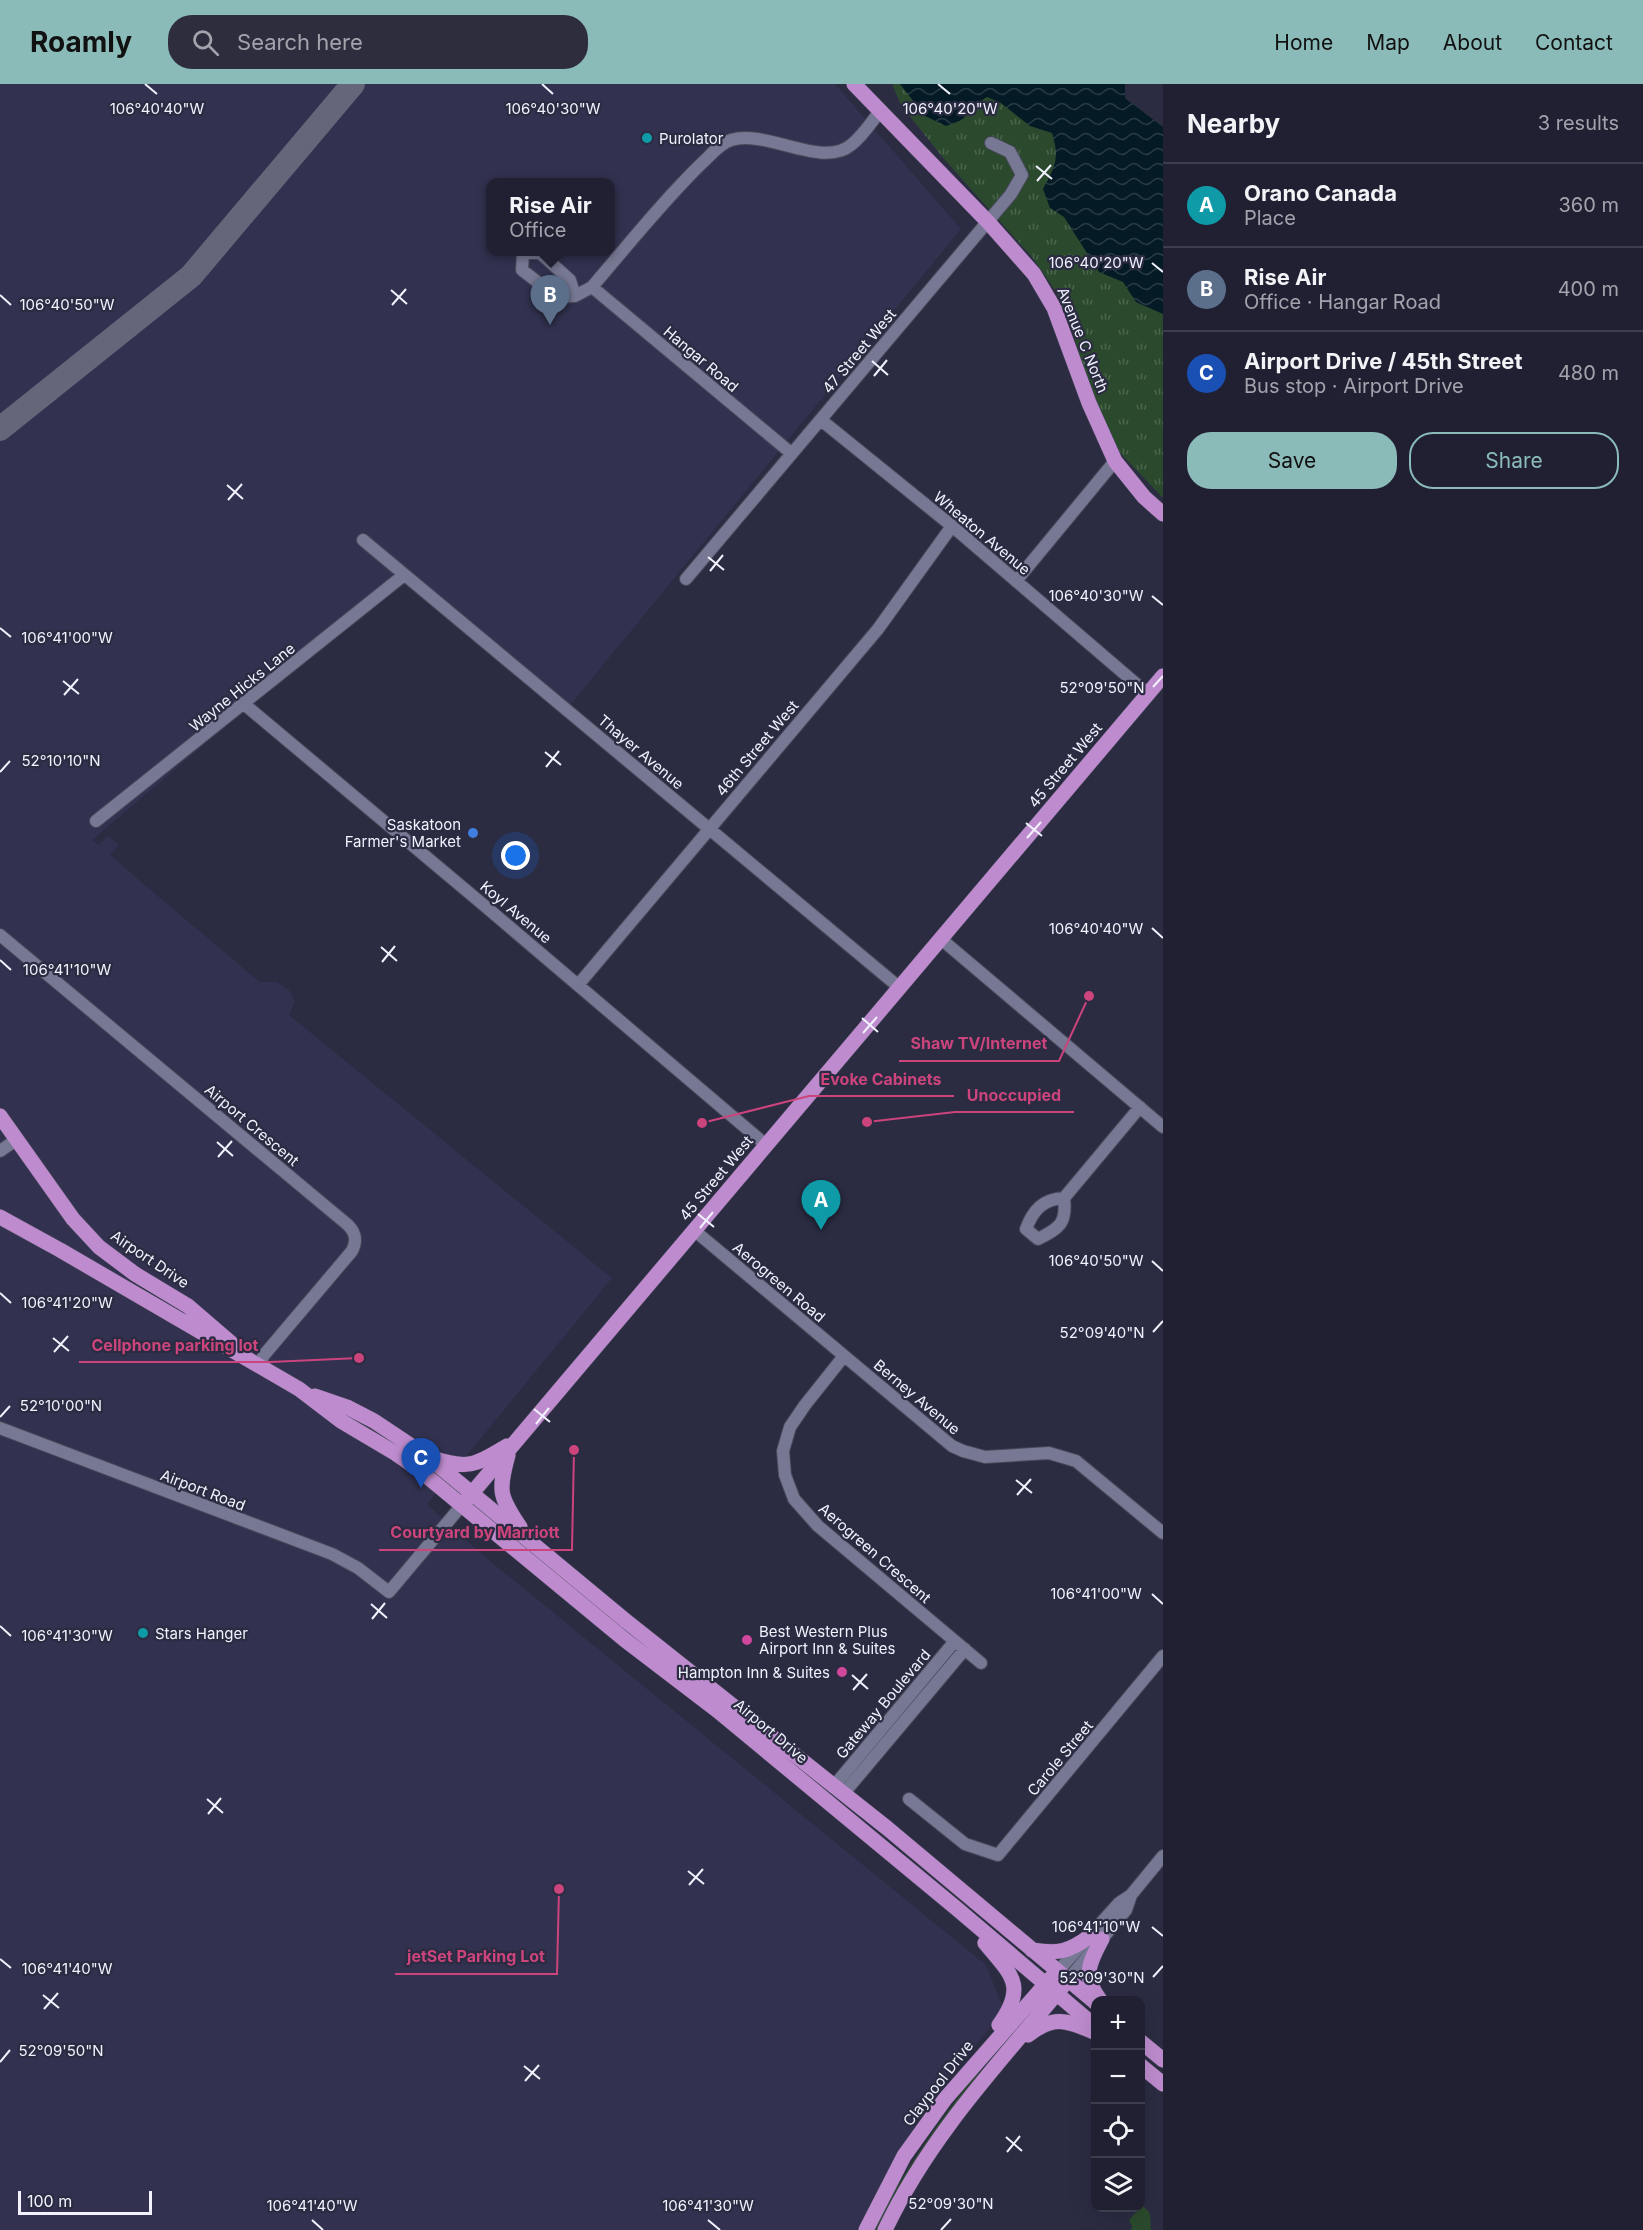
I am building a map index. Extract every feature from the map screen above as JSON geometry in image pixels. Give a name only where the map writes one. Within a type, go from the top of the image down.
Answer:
[{"type":"main road","name":"Avenue C North","points":[[854,84],[988,222],[1029,268],[1054,308],[1089,403],[1115,461],[1144,497],[1163,514]]},
{"type":"main road","name":"Avenue C North","points":[[865,84],[881,110]]},
{"type":"main road","name":"45 Street West","points":[[467,1500],[1163,675]]},
{"type":"main road","name":"Airport Drive","points":[[0,1116],[73,1219],[99,1247],[135,1274],[188,1306],[254,1363]]},
{"type":"main road","name":"Airport Drive","points":[[0,1217],[298,1389],[341,1421],[395,1453],[530,1542],[839,1790],[1091,2000]]},
{"type":"main road","name":"Airport Drive","points":[[298,1389],[347,1407],[374,1421],[428,1456],[467,1500],[617,1633],[718,1711],[956,1908],[1091,2024]]},
{"type":"main road","points":[[428,1456],[448,1463],[469,1466],[514,1445]]},
{"type":"main road","points":[[514,1445],[501,1481],[502,1495],[530,1542]]},
{"type":"main road","points":[[956,1908],[1008,1972],[1015,1991],[1014,2001],[979,2058]]},
{"type":"main road","points":[[1032,1950],[1053,1953],[1071,1950],[1096,1938]]},
{"type":"main road","points":[[1096,1938],[1089,1969],[1089,1980],[1097,1996]]},
{"type":"main road","name":"Claypool Drive","points":[[866,2230],[904,2157],[945,2099],[979,2058],[1063,1975]]},
{"type":"main road","name":"Claypool Drive","points":[[885,2230],[926,2156],[959,2111],[1000,2062],[1051,1989]]},
{"type":"main road","points":[[1000,2062],[1023,2040],[1047,2023],[1057,2020],[1091,2032]]},
{"type":"main road","points":[[1145,2046],[1163,2060]]},
{"type":"main road","points":[[1145,2069],[1163,2084]]},
{"type":"street","points":[[523,256],[522,270],[557,297],[575,296],[592,286],[689,177],[719,147],[729,141],[747,138],[812,153],[843,150],[851,146],[881,110]]},
{"type":"street","name":"47 Street West","points":[[686,579],[1011,194],[1022,175],[1010,152],[992,143]]},
{"type":"street","points":[[543,256],[570,280],[575,296]]},
{"type":"street","name":"Hangar Road","points":[[592,286],[792,453]]},
{"type":"street","name":"Wheaton Avenue","points":[[821,420],[952,526],[1148,694]]},
{"type":"street","points":[[1016,581],[1115,461]]},
{"type":"street","name":"46th Street West","points":[[578,985],[878,629],[952,526]]},
{"type":"street","name":"Thayer Avenue","points":[[363,540],[900,988]]},
{"type":"street","name":"Wayne Hicks Lane","points":[[96,821],[404,575]]},
{"type":"street","name":"Koyl Avenue","points":[[244,704],[766,1145]]},
{"type":"street","name":"Airport Crescent","points":[[0,934],[352,1229],[356,1240],[352,1251],[264,1355],[254,1363]]},
{"type":"street","points":[[941,939],[1163,1127]]},
{"type":"street","points":[[1064,1198],[1140,1107]]},
{"type":"street","points":[[0,1151],[16,1140]]},
{"type":"street","name":"Aerogreen Road","points":[[695,1231],[844,1356]]},
{"type":"street","name":"Berney Avenue","points":[[844,1356],[952,1446],[985,1457],[1049,1453],[1076,1461],[1163,1533]]},
{"type":"street","name":"Aerogreen Crescent","points":[[844,1356],[790,1427],[783,1451],[785,1475],[794,1498],[813,1521],[981,1663]]},
{"type":"street","name":"Airport Road","points":[[0,1428],[332,1554],[358,1568],[389,1592]]},
{"type":"street","name":"45 Street West","points":[[389,1592],[467,1500]]},
{"type":"street","name":"Gateway Boulevard","points":[[839,1790],[955,1641]]},
{"type":"street","name":"Gateway Boulevard","points":[[839,1790],[965,1649]]},
{"type":"street","name":"Carole Street","points":[[909,1800],[965,1844],[998,1855],[1163,1656]]},
{"type":"street","points":[[1063,1975],[1096,1938],[1126,1910],[1131,1895],[1163,1856]]},
{"type":"shaded area","points":[[0,84],[835,84],[961,229],[567,709],[404,575],[92,840],[99,845],[108,836],[119,845],[110,855],[153,892],[260,982],[277,982],[289,990],[295,1001],[289,1015],[612,1278],[427,1504],[479,1552],[986,1965],[1004,2010],[921,2114],[860,2230],[0,2230]]},
{"type":"green space","points":[[892,84],[1125,84],[1125,98],[1163,127],[1163,498],[1121,454],[1098,412],[1057,293],[1032,257],[944,159],[901,105]]},
{"type":"green space","points":[[987,2061],[878,2230],[874,2230],[899,2184],[926,2142]]},
{"type":"green space","points":[[1145,2208],[1150,2213],[1151,2230],[1131,2230],[1129,2220],[1136,2212],[1145,2212]]},
{"type":"water","points":[[900,84],[1125,84],[1125,98],[1163,127],[1163,314],[1136,302],[1123,282],[1099,272],[1064,217],[1050,208],[1043,189],[1051,174],[1056,156],[1052,133],[1030,126],[1001,103],[987,97],[973,106],[962,120],[946,126],[925,116]]},
{"type":"taxiway","points":[[0,429],[191,276],[353,84]]},
{"type":"place","name":"Purolator","points":[[647,138]]},
{"type":"place","name":"Rise Air","points":[[550,325]]},
{"type":"place","name":"Saskatoon Farmer's Market","points":[[473,833]]},
{"type":"place","name":"Shaw TV/Internet","points":[[1089,996]]},
{"type":"place","name":"Unoccupied","points":[[867,1122]]},
{"type":"place","name":"Evoke Cabinets","points":[[702,1123]]},
{"type":"place","name":"Orano Canada","points":[[821,1230]]},
{"type":"place","name":"Cellphone parking lot","points":[[359,1358]]},
{"type":"place","name":"Courtyard by Marriott","points":[[574,1450]]},
{"type":"place","name":"Airport Drive / 45th Street","points":[[421,1488]]},
{"type":"place","name":"Stars Hanger","points":[[143,1633]]},
{"type":"place","name":"Best Western Plus Airport Inn & Suites","points":[[747,1640]]},
{"type":"place","name":"Hampton Inn & Suites","points":[[842,1672]]},
{"type":"place","name":"jetSet Parking Lot","points":[[559,1889]]}]
